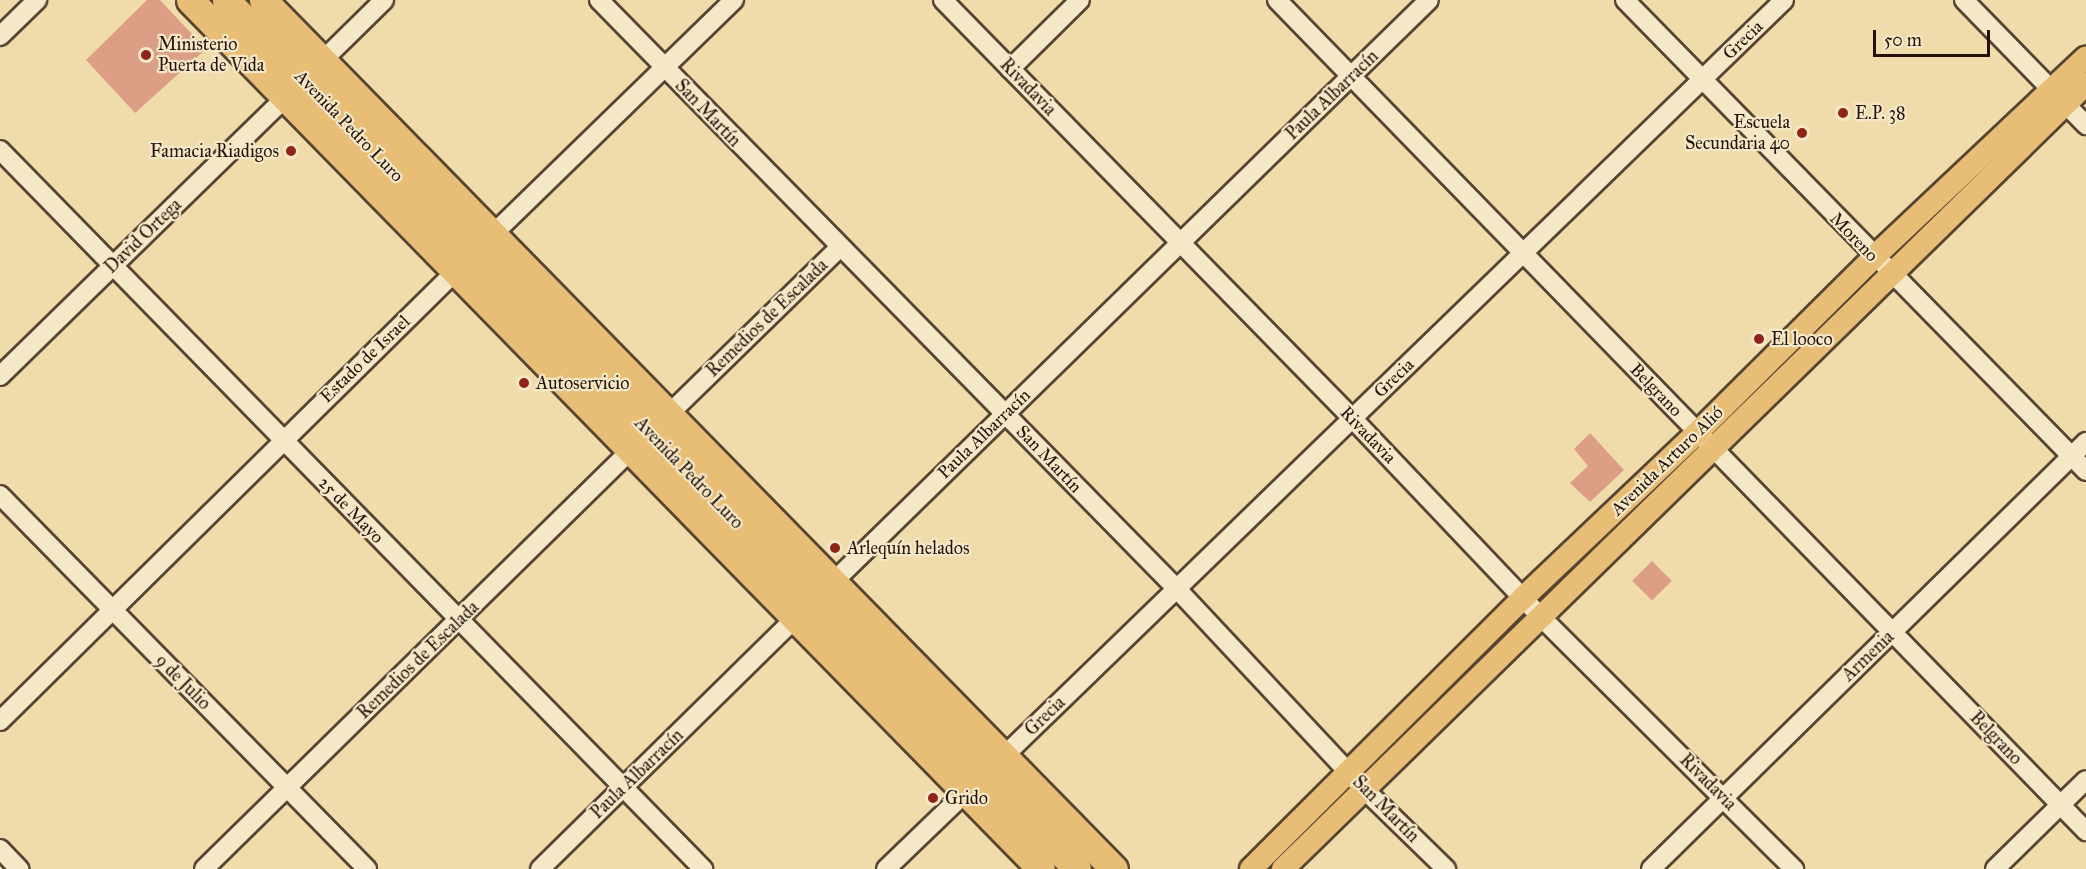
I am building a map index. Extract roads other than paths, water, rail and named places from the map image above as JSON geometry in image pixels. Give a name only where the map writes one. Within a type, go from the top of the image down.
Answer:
[{"type":"highway","name":"Avenida Pedro Luro","points":[[190,0],[286,97],[669,414],[966,792],[1041,869]]},
{"type":"highway","name":"Avenida Pedro Luro","points":[[226,0],[1077,869]]},
{"type":"highway","name":"Avenida Pedro Luro","points":[[263,0],[322,61],[632,450],[1004,756],[1114,869]]},
{"type":"main road","name":"Avenida Arturo Alió","points":[[1283,869],[1357,781],[1523,598],[1891,276],[2058,96],[2086,57]]},
{"type":"main road","name":"Avenida Arturo Alió","points":[[1251,869],[1357,781],[1540,616],[1874,257],[2058,96],[2086,84]]},
{"type":"street","points":[[0,36],[37,0]]},
{"type":"street","points":[[322,61],[384,0]]},
{"type":"street","name":"San Martín","points":[[599,0],[839,248],[1176,588],[1357,781],[1446,869]]},
{"type":"street","name":"Estado de Israel","points":[[0,722],[283,439],[734,0]]},
{"type":"street","name":"Rivadavia","points":[[943,0],[1352,418],[1540,616],[1794,869]]},
{"type":"street","points":[[1010,69],[1080,0]]},
{"type":"street","name":"Belgrano","points":[[1277,0],[2086,831]]},
{"type":"street","name":"Paula Albarracín","points":[[540,869],[1429,0]]},
{"type":"street","name":"Moreno","points":[[1625,0],[1891,276],[2086,471]]},
{"type":"street","name":"Grecia","points":[[1004,756],[1784,0]]},
{"type":"street","points":[[1964,0],[2086,125]]},
{"type":"street","name":"David Ortega","points":[[0,376],[286,97]]},
{"type":"street","name":"25 de Mayo","points":[[0,150],[702,869]]},
{"type":"street","name":"Remedios de Escalada","points":[[669,414],[839,248]]},
{"type":"street","name":"Armenia","points":[[1651,869],[2086,442]]},
{"type":"street","name":"Remedios de Escalada","points":[[204,869],[632,450]]},
{"type":"street","name":"9 de Julio","points":[[0,495],[367,869]]},
{"type":"street","points":[[1995,869],[2086,780]]},
{"type":"street","points":[[886,869],[966,792]]},
{"type":"street","points":[[0,849],[19,869]]},
{"type":"place","name":"Ministerio Puerta de Vida","points":[[146,55]]},
{"type":"place","name":"E.P. 38","points":[[1843,113]]},
{"type":"place","name":"Escuela Secundaria 40","points":[[1802,133]]},
{"type":"place","name":"Famacia Riadigos","points":[[291,151]]},
{"type":"place","name":"El looco","points":[[1759,339]]},
{"type":"place","name":"Autoservicio","points":[[524,383]]},
{"type":"place","name":"Arlequín helados","points":[[835,548]]},
{"type":"place","name":"Grido","points":[[933,798]]}]
